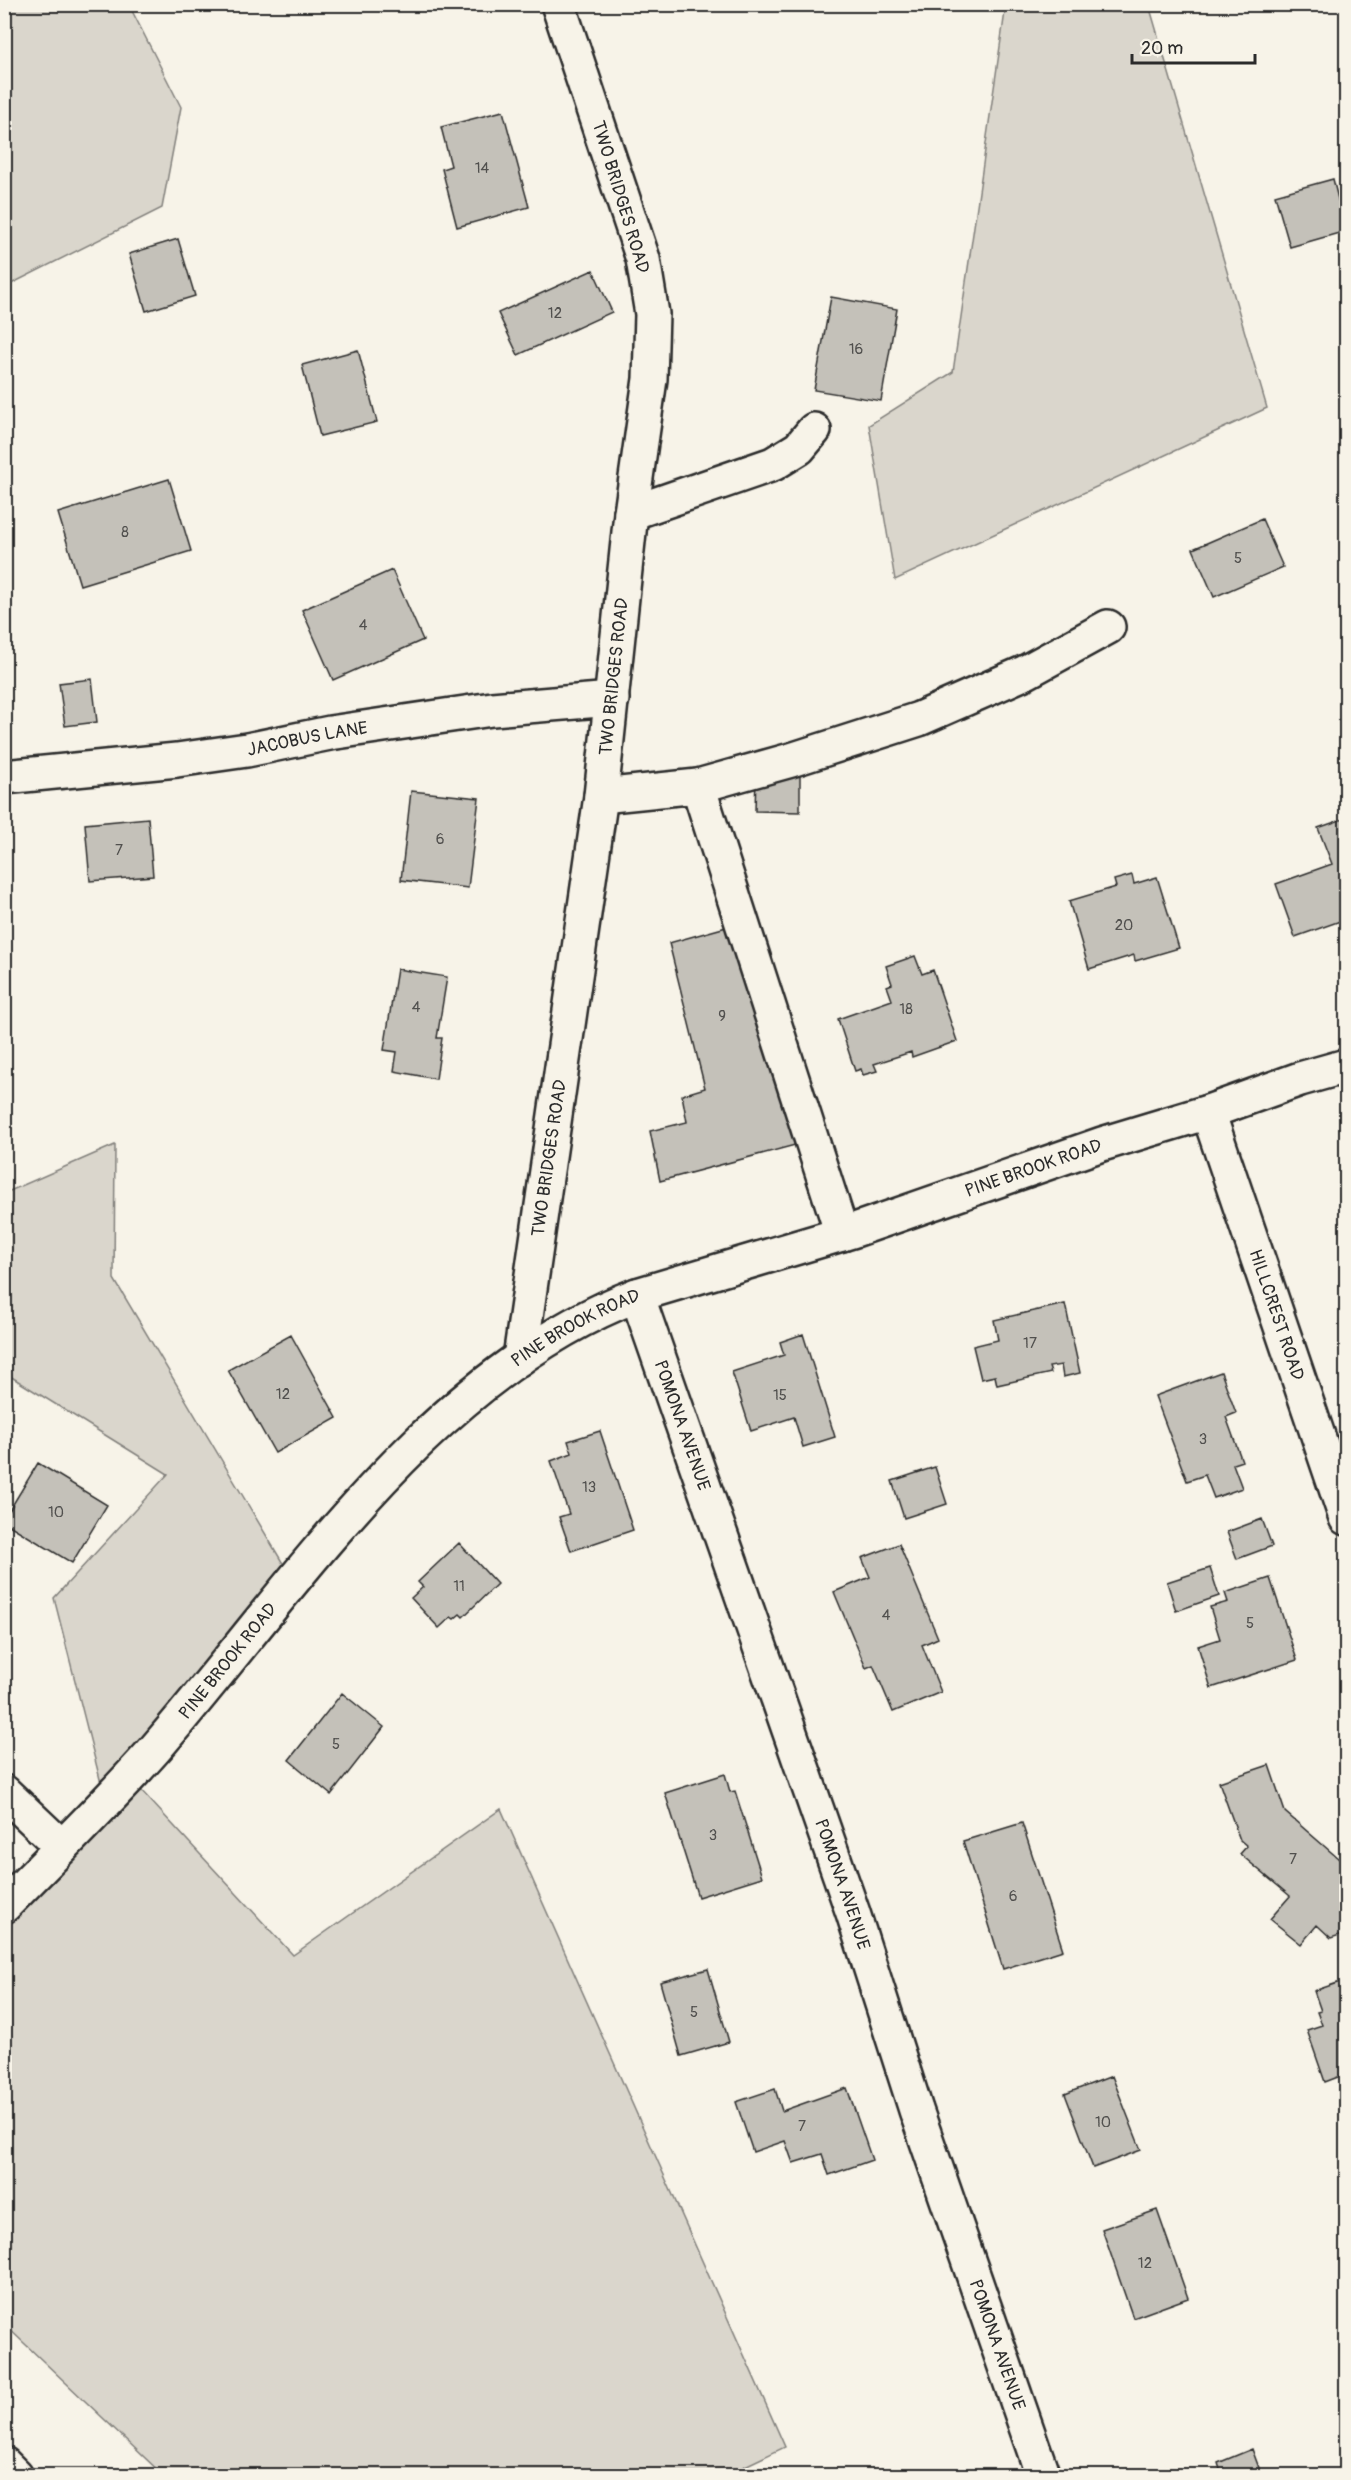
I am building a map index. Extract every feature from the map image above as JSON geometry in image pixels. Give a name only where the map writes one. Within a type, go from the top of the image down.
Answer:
[{"type":"street","name":"TWO BRIDGES ROAD","points":[[520,1358],[601,796],[631,513],[650,379],[652,314],[643,259],[558,4]]},
{"type":"street","points":[[631,513],[773,464],[799,448],[814,430]]},
{"type":"street","points":[[601,796],[698,786],[791,760],[919,719],[1026,672],[1108,627]]},
{"type":"street","name":"JACOBUS LANE","points":[[4,777],[236,752],[330,733],[492,709],[612,699]]},
{"type":"street","points":[[698,786],[842,1234]]},
{"type":"street","name":"PINE BROOK ROAD","points":[[4,1906],[154,1749],[253,1628],[387,1473],[447,1415],[520,1358],[560,1331],[610,1305],[637,1295],[842,1234],[1039,1168],[1102,1144],[1208,1112],[1300,1079],[1347,1066]]},
{"type":"street","name":"HILLCREST ROAD","points":[[1208,1112],[1347,1518]]},
{"type":"street","name":"POMONA AVENUE","points":[[637,1295],[853,1913],[916,2110],[1043,2475]]},
{"type":"street","points":[[4,1792],[62,1847]]},
{"type":"street","points":[[4,2464],[16,2475]]},
{"type":"shaded area","points":[[5,4],[129,5],[181,107],[162,208],[5,287]]},
{"type":"shaded area","points":[[1006,5],[1149,5],[1267,408],[895,580],[869,425],[953,372]]},
{"type":"shaded area","points":[[115,1145],[114,1279],[291,1577],[127,1775],[293,1955],[501,1809],[785,2447],[724,2476],[163,2475],[5,2325],[4,1904],[105,1799],[54,1598],[168,1474],[5,1373],[5,1193]]},
{"type":"building","points":[[503,111],[529,207],[457,227],[442,169],[451,166],[441,127]]},
{"type":"building","points":[[1333,179],[1346,231],[1290,247],[1275,195]]},
{"type":"building","points":[[178,239],[195,296],[146,311],[129,254]]},
{"type":"building","points":[[593,270],[612,312],[518,355],[498,313]]},
{"type":"building","points":[[831,297],[897,309],[881,401],[814,390]]},
{"type":"building","points":[[358,350],[377,422],[320,436],[302,365]]},
{"type":"building","points":[[169,479],[191,551],[80,585],[58,513]]},
{"type":"building","points":[[1262,519],[1283,567],[1214,597],[1193,549]]},
{"type":"building","points":[[392,570],[423,640],[333,680],[302,610]]},
{"type":"building","points":[[92,679],[97,722],[65,726],[59,683]]},
{"type":"building","points":[[756,776],[800,776],[800,812],[755,811]]},
{"type":"building","points":[[411,791],[479,798],[468,888],[401,880]]},
{"type":"building","points":[[148,818],[153,876],[90,881],[85,824]]},
{"type":"building","points":[[1346,818],[1346,919],[1295,937],[1276,884],[1332,864],[1318,828]]},
{"type":"building","points":[[1132,875],[1134,884],[1157,877],[1179,948],[1135,961],[1134,955],[1089,969],[1069,901],[1116,887],[1114,880]]},
{"type":"building","points":[[730,926],[795,1145],[660,1181],[650,1131],[687,1122],[682,1095],[705,1088],[669,943]]},
{"type":"building","points":[[915,956],[922,974],[933,970],[957,1041],[912,1057],[911,1052],[874,1064],[877,1071],[863,1075],[861,1069],[855,1071],[838,1019],[892,1000],[887,986],[892,984],[886,966]]},
{"type":"building","points":[[397,969],[447,977],[437,1038],[442,1038],[436,1079],[394,1071],[397,1052],[384,1050]]},
{"type":"building","points":[[1065,1304],[1080,1373],[1063,1377],[1061,1365],[1049,1367],[1051,1373],[997,1385],[995,1376],[981,1379],[973,1346],[998,1340],[994,1320]]},
{"type":"building","points":[[803,1334],[835,1437],[803,1447],[794,1417],[751,1431],[732,1372],[784,1355],[780,1342]]},
{"type":"building","points":[[291,1335],[337,1418],[275,1453],[228,1370]]},
{"type":"building","points":[[1221,1372],[1236,1413],[1226,1417],[1242,1461],[1233,1464],[1242,1488],[1214,1498],[1205,1475],[1187,1481],[1155,1396]]},
{"type":"building","points":[[600,1431],[633,1530],[571,1551],[559,1517],[569,1514],[551,1461],[572,1453],[568,1441]]},
{"type":"building","points":[[38,1463],[107,1505],[72,1563],[4,1522]]},
{"type":"building","points":[[935,1467],[947,1504],[904,1518],[892,1481]]},
{"type":"building","points":[[1262,1519],[1272,1546],[1237,1559],[1227,1532]]},
{"type":"building","points":[[459,1543],[497,1584],[463,1617],[460,1614],[454,1619],[451,1617],[439,1628],[411,1598],[423,1587],[418,1582]]},
{"type":"building","points":[[899,1544],[938,1638],[922,1645],[941,1692],[893,1712],[873,1665],[866,1668],[834,1592],[870,1577],[862,1558]]},
{"type":"building","points":[[1210,1568],[1219,1596],[1176,1611],[1167,1582]]},
{"type":"building","points":[[1270,1578],[1297,1660],[1211,1688],[1198,1646],[1220,1639],[1210,1607],[1228,1602],[1225,1593]]},
{"type":"building","points":[[342,1693],[384,1727],[331,1795],[289,1760]]},
{"type":"building","points":[[1269,1765],[1285,1812],[1346,1865],[1346,1933],[1331,1938],[1317,1925],[1301,1944],[1270,1919],[1290,1896],[1240,1854],[1247,1846],[1240,1840],[1219,1782]]},
{"type":"building","points":[[725,1774],[730,1792],[735,1791],[762,1877],[698,1897],[665,1793]]},
{"type":"building","points":[[1022,1823],[1063,1950],[1003,1969],[963,1841]]},
{"type":"building","points":[[708,1969],[729,2042],[681,2056],[660,1982]]},
{"type":"building","points":[[1346,1980],[1346,2074],[1325,2082],[1307,2030],[1322,2025],[1317,2012],[1321,2011],[1314,1991]]},
{"type":"building","points":[[1112,2076],[1141,2150],[1093,2168],[1065,2094]]},
{"type":"building","points":[[847,2088],[872,2160],[829,2175],[822,2154],[793,2163],[785,2141],[753,2152],[736,2102],[775,2089],[782,2111]]},
{"type":"building","points":[[1157,2210],[1188,2298],[1133,2318],[1102,2229]]},
{"type":"building","points":[[1252,2449],[1262,2476],[1222,2476],[1218,2463]]}]
